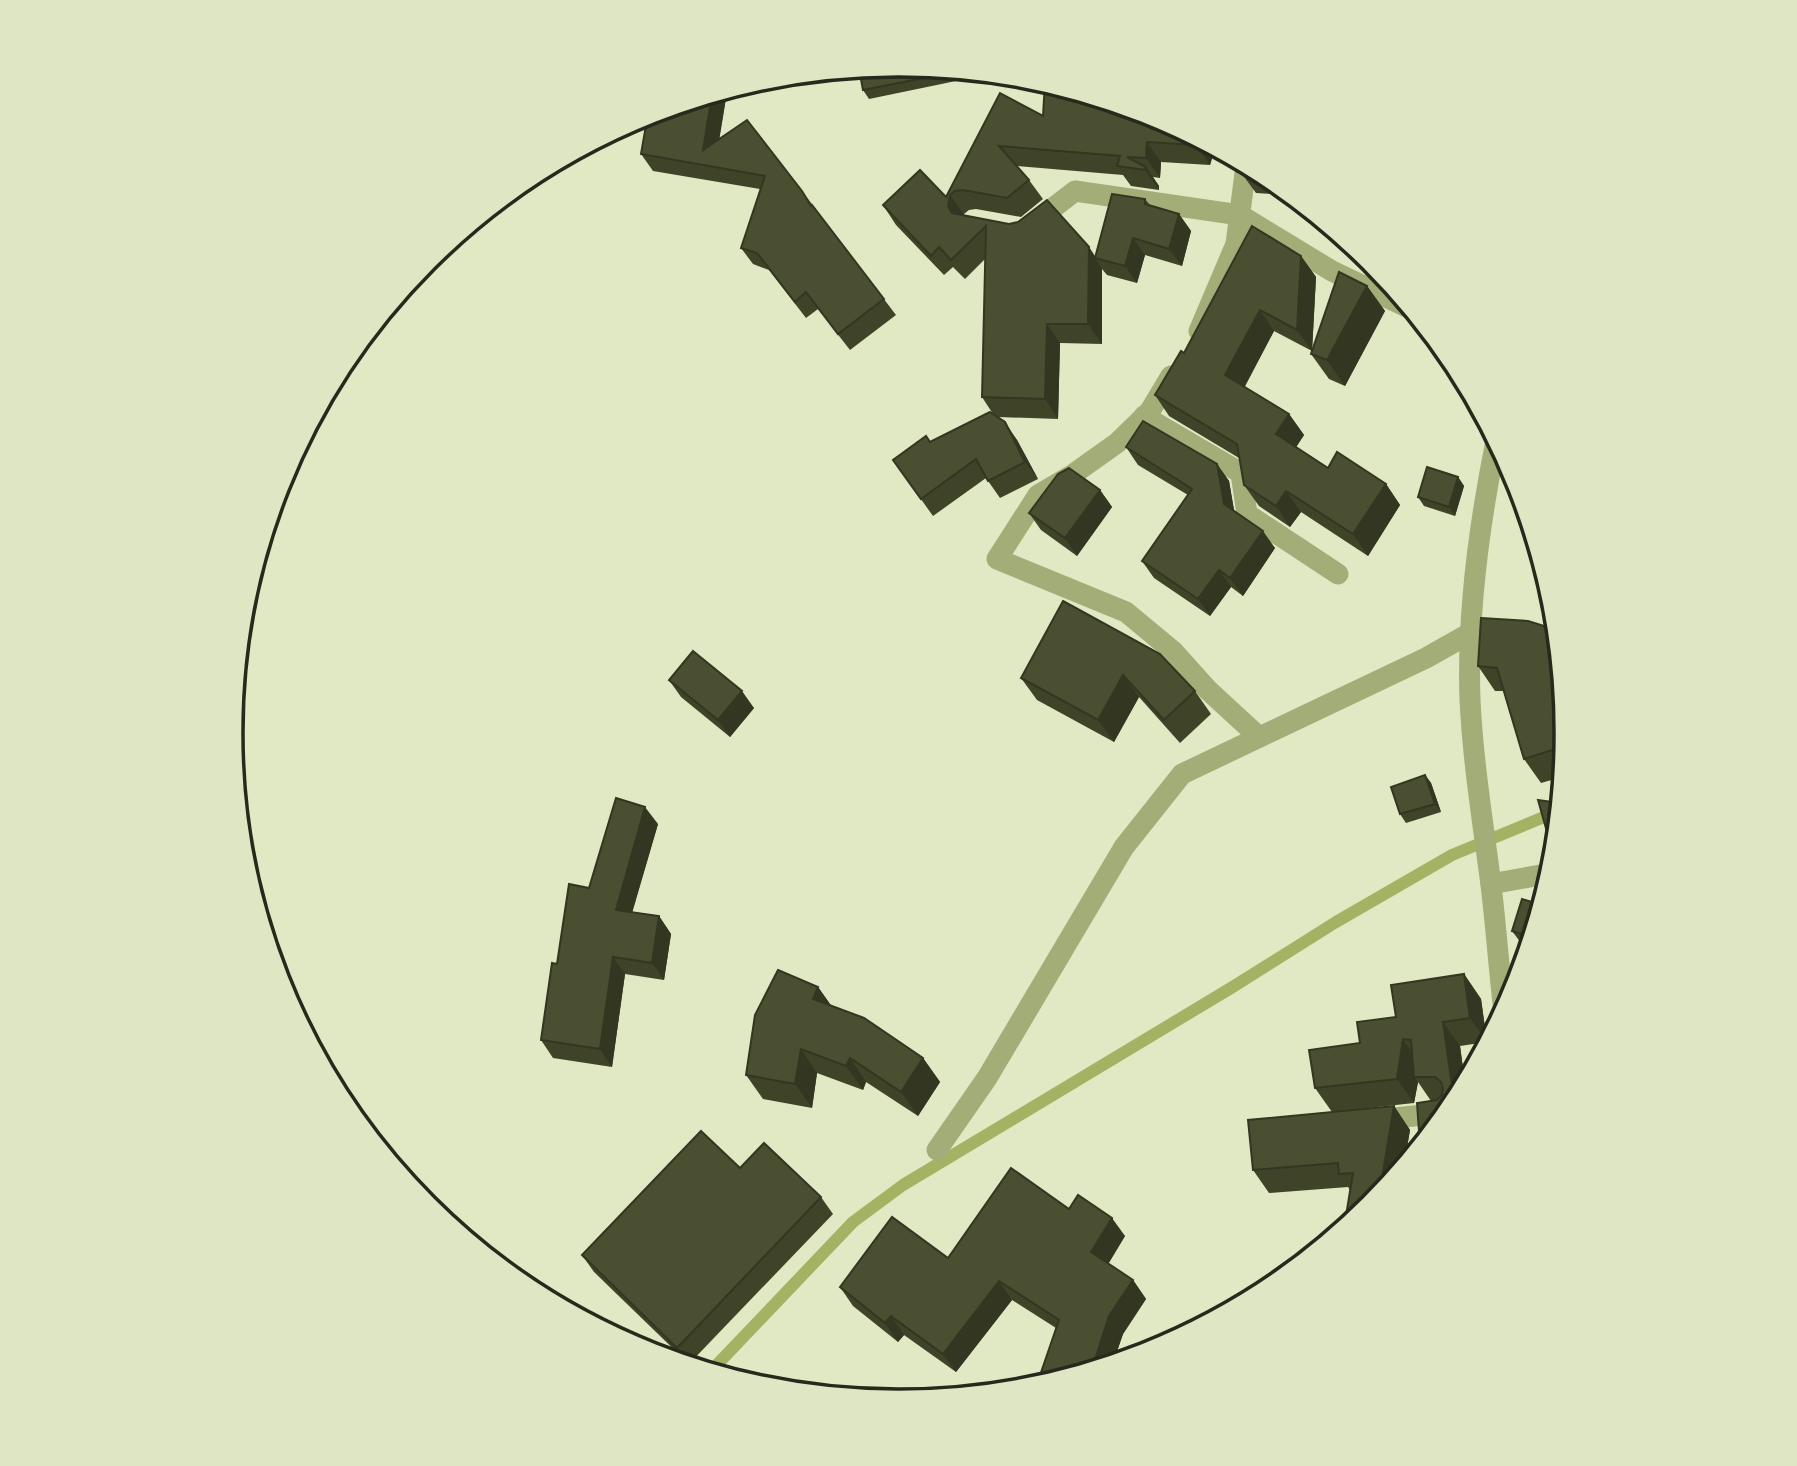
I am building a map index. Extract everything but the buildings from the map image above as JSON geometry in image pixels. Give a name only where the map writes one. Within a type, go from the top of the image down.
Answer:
[{"type":"street","points":[[1245,176],[1236,244],[1187,352],[1144,416],[1117,443],[1038,495],[997,559],[1126,612],[1173,651],[1208,690],[1259,737]]},
{"type":"street","points":[[1012,229],[1024,231],[1074,191],[1240,215],[1332,271],[1392,300]]},
{"type":"street","points":[[1144,416],[1241,473],[1247,514],[1338,573]]},
{"type":"street","points":[[1493,456],[1478,532],[1470,699],[1480,818],[1491,884],[1502,991]]},
{"type":"street","points":[[937,1150],[987,1078],[1124,847],[1182,774],[1426,658],[1472,632]]},
{"type":"street","points":[[1491,884],[1539,875]]},
{"type":"street","points":[[1352,1122],[1432,1114]]},
{"type":"waterway","points":[[718,1364],[853,1222],[903,1185],[1336,922],[1452,855],[1549,815]]}]
